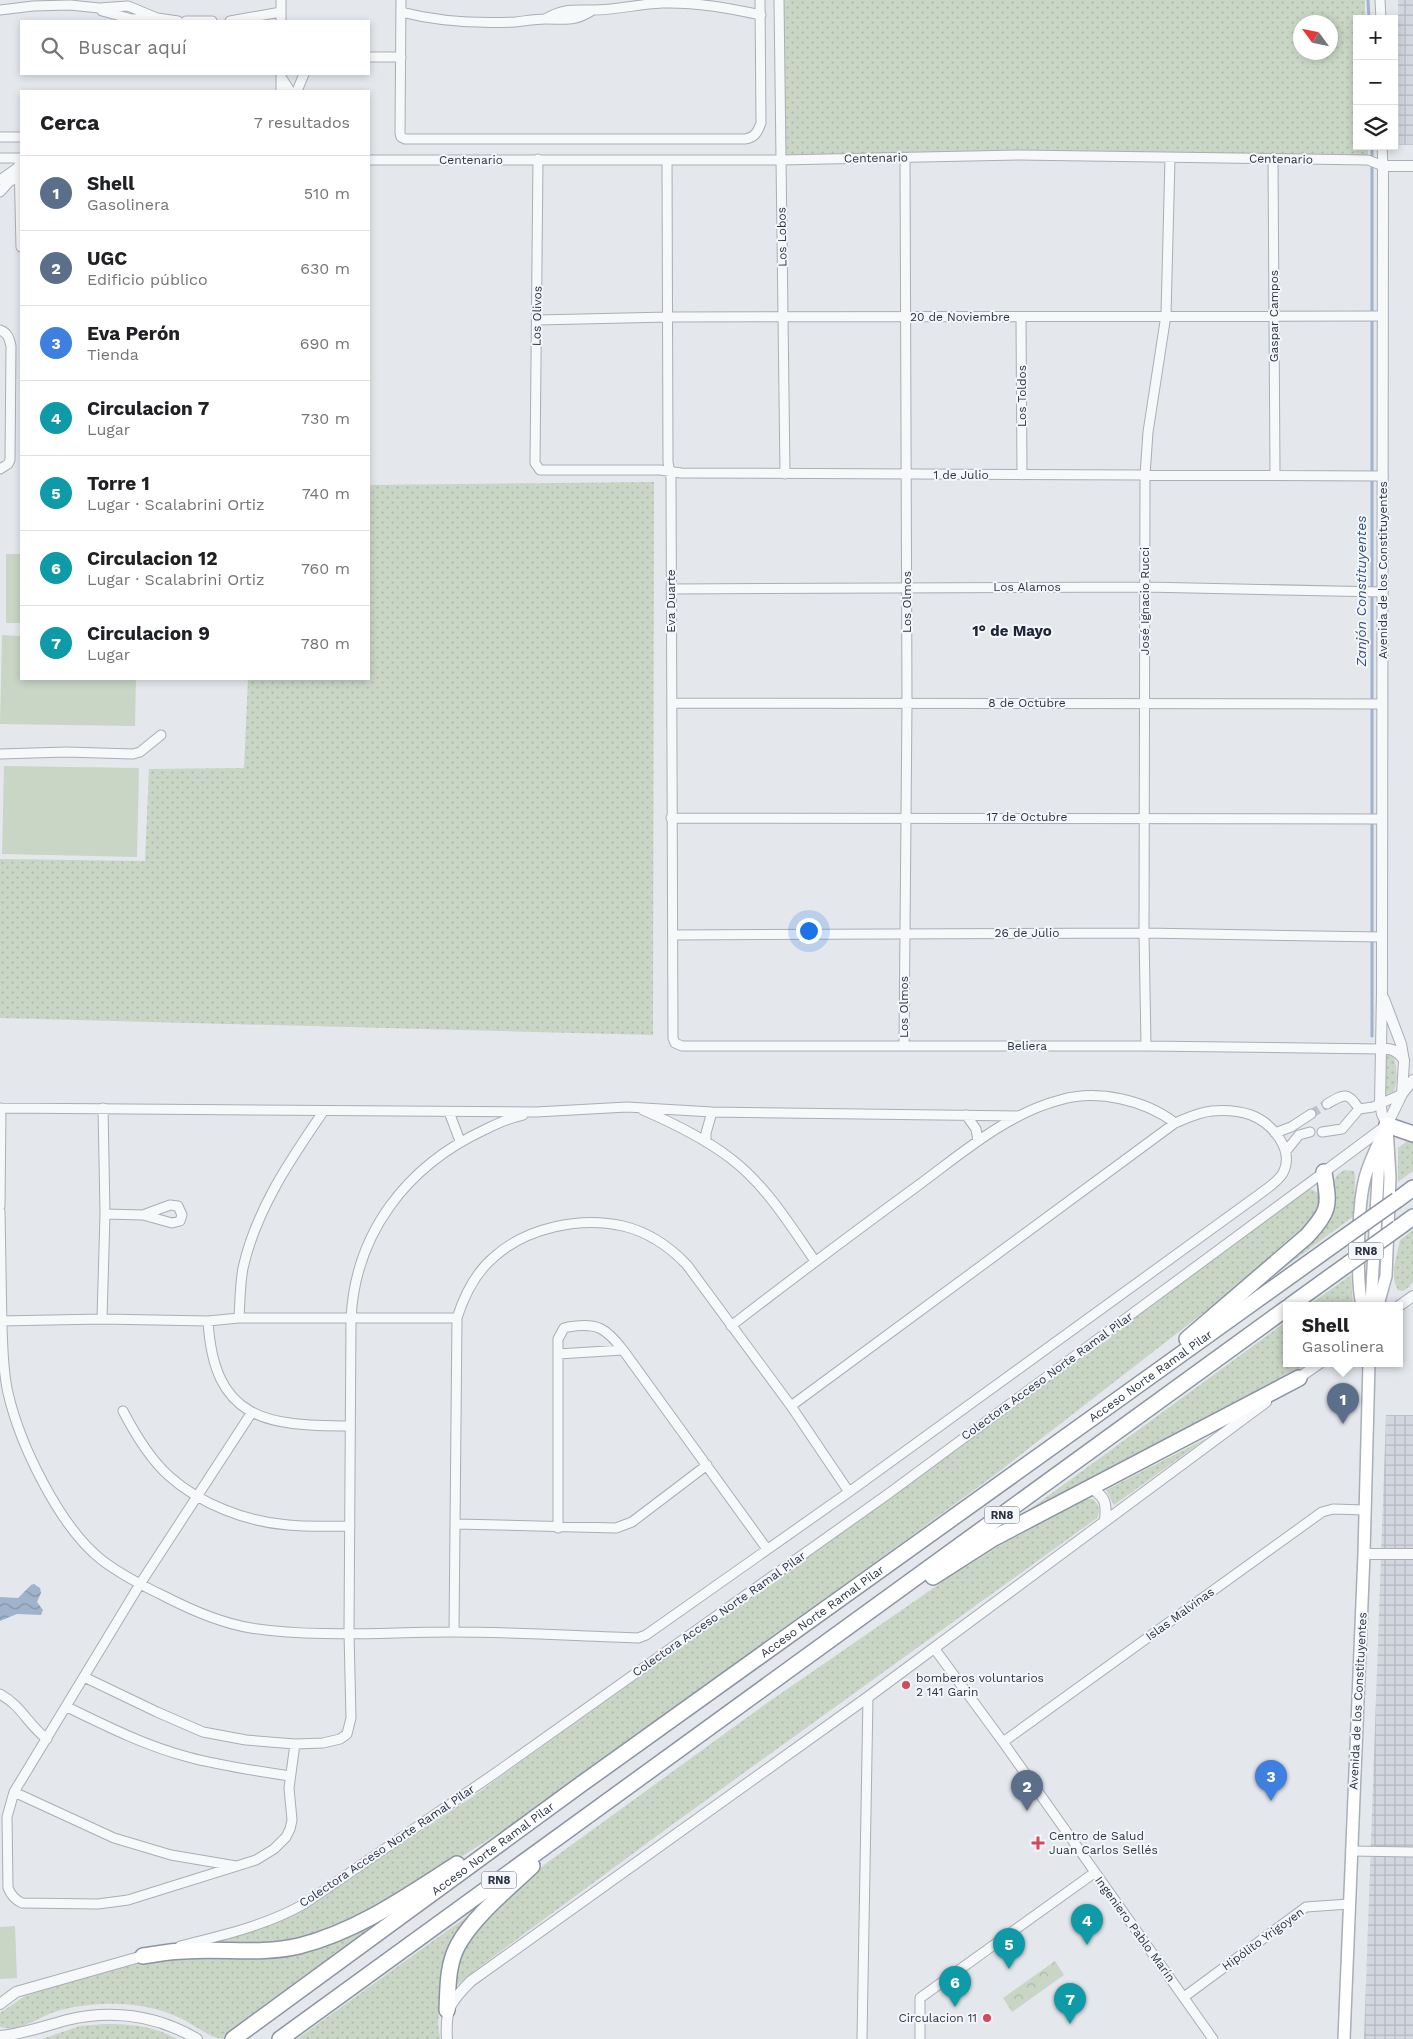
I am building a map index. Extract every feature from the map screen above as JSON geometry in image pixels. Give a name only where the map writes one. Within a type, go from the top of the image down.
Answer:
[{"type":"highway","points":[[1387,1125],[1413,1134]]},
{"type":"highway","points":[[1110,1405],[1307,1236],[1326,1211],[1328,1202],[1324,1172]]},
{"type":"highway","name":"Acceso Norte Ramal Pilar","points":[[233,2039],[580,1785],[1413,1188]]},
{"type":"highway","name":"RN8","points":[[1295,1302],[1413,1217]]},
{"type":"highway","name":"Acceso Norte Ramal Pilar","points":[[280,2039],[1283,1311]]},
{"type":"highway","points":[[718,1721],[994,1538],[1299,1378]]},
{"type":"highway","points":[[143,1956],[185,1950],[229,1952],[262,1950],[298,1946],[328,1937],[371,1918],[580,1785]]},
{"type":"highway","points":[[448,2010],[448,1982],[457,1946],[467,1932],[568,1831]]},
{"type":"main road","points":[[1361,1302],[1359,1288],[1360,1205],[1368,1168],[1387,1125]]},
{"type":"main road","points":[[1379,1302],[1386,1276],[1390,1178],[1387,1125]]},
{"type":"main road","name":"Avenida de los Constituyentes","points":[[1371,1302],[1379,1159],[1387,1125]]},
{"type":"main road","name":"Avenida de los Constituyentes","points":[[1344,2039],[1364,1554],[1369,1367]]},
{"type":"street","points":[[243,20],[281,17],[281,0]]},
{"type":"street","points":[[401,0],[400,134],[401,137],[406,139],[750,139],[756,134],[761,123],[760,0]]},
{"type":"street","name":"Los Lobos","points":[[779,0],[785,474]]},
{"type":"street","points":[[1380,0],[1381,15]]},
{"type":"street","points":[[401,12],[430,19],[455,22],[515,22],[577,19],[593,10],[636,4],[684,3],[726,8],[761,15]]},
{"type":"street","points":[[0,10],[33,6],[70,5],[99,8],[128,6],[157,18],[171,20]]},
{"type":"street","points":[[370,57],[401,57]]},
{"type":"street","points":[[281,75],[281,90]]},
{"type":"street","points":[[281,75],[289,90]]},
{"type":"street","points":[[297,90],[304,75]]},
{"type":"street","points":[[0,137],[20,137]]},
{"type":"street","name":"Avenida de los Constituyentes","points":[[1382,150],[1379,937],[1382,994],[1380,1103],[1387,1125]]},
{"type":"street","name":"Centenario","points":[[370,160],[780,160],[1018,156],[1368,160],[1381,165]]},
{"type":"street","points":[[0,158],[20,160]]},
{"type":"street","name":"Los Olmos","points":[[904,1046],[907,703],[905,158]]},
{"type":"street","name":"José Ignacio Rucci","points":[[1146,1046],[1144,933],[1145,475],[1148,432],[1166,315],[1170,158]]},
{"type":"street","name":"Gaspar Campos","points":[[1273,158],[1275,474]]},
{"type":"street","points":[[0,192],[8,182],[20,176],[20,160]]},
{"type":"street","points":[[0,180],[20,160]]},
{"type":"street","name":"Los Olivos","points":[[538,160],[535,463],[540,470]]},
{"type":"street","name":"Eva Duarte","points":[[667,160],[673,1038],[676,1043]]},
{"type":"street","points":[[1381,165],[1413,166]]},
{"type":"street","name":"20 de Noviembre","points":[[537,320],[669,317],[1381,316]]},
{"type":"street","name":"Los Toldos","points":[[1021,317],[1022,475]]},
{"type":"street","points":[[0,330],[9,337],[11,346],[10,460],[8,464],[0,469]]},
{"type":"street","name":"1 de Julio","points":[[540,470],[660,470],[670,472],[906,475],[1275,474],[1380,476]]},
{"type":"street","name":"Los Alamos","points":[[671,588],[1145,587],[1380,592]]},
{"type":"street","name":"8 de Octubre","points":[[672,703],[1380,704]]},
{"type":"street","points":[[0,754],[66,752],[133,754],[140,752],[161,735]]},
{"type":"street","name":"17 de Octubre","points":[[671,818],[1380,818]]},
{"type":"street","name":"26 de Julio","points":[[673,935],[1144,933],[1379,937]]},
{"type":"street","name":"Avenida de los Constituyentes","points":[[1382,994],[1401,1044],[1404,1061],[1402,1094],[1387,1125]]},
{"type":"street","name":"Beliera","points":[[676,1043],[682,1046],[1146,1046],[1380,1049]]},
{"type":"street","points":[[1380,1049],[1391,1048],[1404,1061]]},
{"type":"street","points":[[1402,1094],[1413,1080]]},
{"type":"street","points":[[1322,1132],[1342,1129],[1359,1109],[1372,1108],[1413,1090]]},
{"type":"street","points":[[1327,1104],[1341,1095],[1348,1096],[1359,1109]]},
{"type":"street","points":[[731,1326],[815,1261],[978,1142],[1018,1116],[1042,1105],[1081,1096],[1100,1096],[1149,1107],[1176,1123]]},
{"type":"street","points":[[0,1206],[0,1108],[323,1112],[536,1112],[638,1108],[712,1112],[1018,1116]]},
{"type":"street","points":[[102,1319],[105,1214],[103,1108]]},
{"type":"street","points":[[638,1108],[677,1126],[730,1158],[769,1196],[815,1261]]},
{"type":"street","points":[[0,1212],[1,1321],[7,1390],[12,1408],[17,1425],[48,1490],[70,1526],[102,1560],[140,1584],[173,1601],[230,1624],[279,1631],[454,1632],[638,1638],[646,1635],[849,1492],[1277,1181],[1283,1172],[1286,1162],[1286,1151],[1275,1133],[1259,1119],[1236,1112],[1212,1111],[1176,1123],[791,1406]]},
{"type":"street","points":[[239,1318],[240,1285],[243,1267],[264,1210],[292,1157],[323,1112]]},
{"type":"street","points":[[449,1112],[460,1141]]},
{"type":"street","points":[[84,1677],[203,1732],[254,1741],[295,1744],[323,1743],[340,1739],[347,1734],[351,1718],[348,1632],[351,1319],[352,1294],[357,1272],[381,1218],[407,1184],[460,1141],[500,1123],[536,1112]]},
{"type":"street","points":[[706,1142],[706,1133],[712,1112]]},
{"type":"street","points":[[1275,1133],[1290,1127],[1311,1114]]},
{"type":"street","points":[[966,1115],[976,1129],[978,1142]]},
{"type":"street","name":"Colectora Acceso Norte Ramal Pilar","points":[[0,2004],[16,1992],[251,1927],[276,1919],[304,1904],[494,1774],[864,1511],[1387,1125]]},
{"type":"street","points":[[1286,1151],[1300,1135],[1310,1132]]},
{"type":"street","points":[[105,1214],[143,1215]]},
{"type":"street","points":[[454,1632],[456,1318],[474,1280],[492,1258],[509,1245],[525,1237],[548,1229],[587,1223],[605,1223],[624,1226],[643,1233],[670,1249],[687,1265],[791,1406],[849,1492]]},
{"type":"street","points":[[1,1321],[456,1318]]},
{"type":"street","points":[[208,1321],[209,1338],[216,1368],[229,1393],[239,1404],[265,1419],[294,1424],[350,1426]]},
{"type":"street","points":[[558,1528],[558,1339],[560,1332],[564,1328],[574,1326],[600,1327],[606,1330],[623,1350],[766,1549]]},
{"type":"street","points":[[558,1354],[623,1350]]},
{"type":"street","points":[[447,2039],[448,2010],[459,1992],[485,1971],[868,1697],[1314,1367]]},
{"type":"street","points":[[123,1411],[132,1428],[164,1470],[178,1483],[219,1507],[243,1516],[268,1522],[303,1526],[350,1526]]},
{"type":"street","points":[[252,1412],[140,1584],[14,1792],[7,1817],[8,1888],[16,1900],[22,1903],[98,1904],[119,1901],[256,1860],[274,1849],[286,1837],[292,1820],[289,1788],[295,1744]]},
{"type":"street","points":[[456,1524],[603,1529],[625,1526],[706,1465]]},
{"type":"street","points":[[1090,1488],[1101,1495],[1107,1506],[1105,1520]]},
{"type":"street","name":"Islas Malvinas","points":[[1003,1742],[1322,1512],[1333,1509],[1365,1510]]},
{"type":"street","points":[[1364,1554],[1413,1554]]},
{"type":"street","name":"Ingeniero Pablo Marín","points":[[934,1648],[1003,1742],[1213,2039]]},
{"type":"street","points":[[0,1694],[16,1705],[33,1727],[47,1739]]},
{"type":"street","points":[[862,2039],[868,1697]]},
{"type":"street","points":[[67,1706],[120,1732],[186,1757],[290,1776]]},
{"type":"street","points":[[14,1792],[114,1838],[171,1855],[238,1866]]},
{"type":"street","points":[[1351,1851],[1413,1852]]},
{"type":"street","points":[[920,2039],[920,1998],[1094,1873]]},
{"type":"street","name":"Hipólito Yrigoyen","points":[[1184,1997],[1306,1907],[1349,1904]]},
{"type":"street","points":[[0,2036],[80,2018],[126,2015],[160,2021],[195,2038]]},
{"type":"street","points":[[29,2039],[49,2025]]},
{"type":"shaded area","points":[[1398,0],[1413,0],[1413,145],[1399,145]]},
{"type":"shaded area","points":[[1386,1415],[1413,1415],[1413,2039],[1364,2039]]},
{"type":"green space","points":[[780,0],[1365,0],[1365,15],[1353,15],[1353,150],[1368,150],[1368,160],[780,160]]},
{"type":"green space","points":[[654,482],[653,1035],[0,1018],[0,859],[145,861],[149,769],[244,768],[248,680],[370,680],[370,485]]},
{"type":"green space","points":[[6,554],[20,554],[20,623],[6,623]]},
{"type":"green space","points":[[2,635],[20,636],[20,680],[136,680],[135,726],[0,724]]},
{"type":"green space","points":[[4,766],[139,768],[137,857],[2,854]]},
{"type":"green space","points":[[1389,1053],[1394,1057],[1397,1078],[1394,1091],[1385,1095],[1386,1056]]},
{"type":"green space","points":[[1407,1141],[1413,1143],[1413,1171],[1398,1182],[1398,1148]]},
{"type":"green space","points":[[1344,1170],[1354,1171],[1355,1175],[1354,1216],[1221,1314],[1317,1231],[1332,1184],[1337,1175]]},
{"type":"green space","points":[[1311,1189],[1322,1195],[1322,1204],[1319,1212],[1310,1226],[1283,1251],[992,1477],[542,1805],[430,1877],[325,1933],[290,1942],[199,1946],[319,1899],[475,1795],[909,1484],[1301,1192]]},
{"type":"green space","points":[[1413,1230],[1413,1281],[1403,1291],[1398,1290],[1395,1284],[1394,1272],[1400,1240]]},
{"type":"green space","points":[[1351,1275],[1353,1302],[1313,1302]]},
{"type":"green space","points":[[1283,1324],[1283,1367],[1303,1367],[1271,1387],[1030,1512],[1033,1507]]},
{"type":"green space","points":[[1207,1438],[1114,1505],[1106,1490]]},
{"type":"green space","points":[[1086,1499],[1093,1499],[1097,1504],[1099,1510],[1097,1518],[673,1824],[451,1990],[458,1953],[498,1905],[544,1865],[760,1708],[948,1578],[1006,1542]]},
{"type":"green space","points":[[487,1902],[442,1984],[438,2023],[440,2039],[297,2039]]},
{"type":"green space","points":[[384,1914],[388,1916],[226,2039],[214,2037],[178,2017],[164,2012],[126,2004],[78,2007],[54,2012],[15,2028],[0,2027],[0,2013],[25,1996],[100,1970],[145,1960],[266,1954]]},
{"type":"green space","points":[[15,1926],[17,1978],[0,1979],[0,1927]]},
{"type":"green space","points":[[1055,1961],[1064,1975],[1012,2012],[1003,1998]]},
{"type":"green space","points":[[105,2024],[142,2027],[160,2031],[177,2039],[42,2039],[80,2026]]},
{"type":"water","points":[[34,1584],[40,1588],[41,1593],[37,1602],[43,1610],[41,1615],[17,1614],[0,1621],[0,1597],[18,1598]]},
{"type":"waterway","name":"Zanjón Constituyentes","points":[[1368,0],[1369,15]]},
{"type":"waterway","name":"Zanjón Constituyentes","points":[[1372,150],[1372,1036]]},
{"type":"tunnel","points":[[1311,1114],[1327,1104]]},
{"type":"place","name":"Shell","points":[[1343,1424]]},
{"type":"place","name":"bomberos voluntarios 2 141 Garin","points":[[906,1685]]},
{"type":"place","name":"Eva Perón","points":[[1271,1801]]},
{"type":"place","name":"UGC","points":[[1027,1811]]},
{"type":"place","name":"Centro de Salud Juan Carlos Sellés","points":[[1038,1843]]},
{"type":"place","name":"Circulacion 7","points":[[1087,1945]]},
{"type":"place","name":"Torre 1","points":[[1009,1969]]},
{"type":"place","name":"Circulacion 12","points":[[955,2007]]},
{"type":"place","name":"Circulacion 11","points":[[987,2018]]},
{"type":"place","name":"Circulacion 9","points":[[1070,2024]]},
{"type":"district","name":"1° de Mayo","points":[[1012,631]]}]
